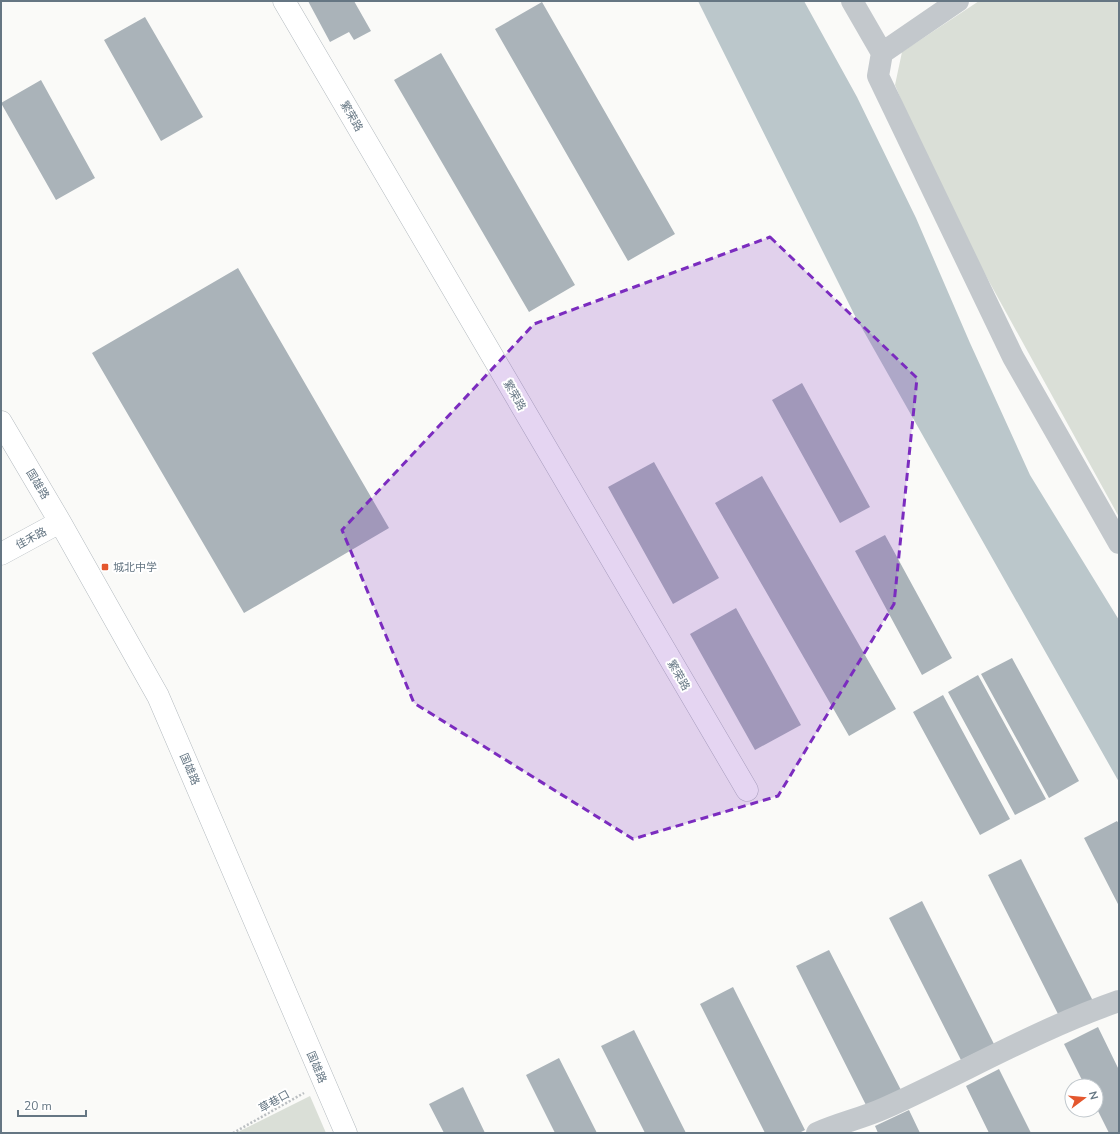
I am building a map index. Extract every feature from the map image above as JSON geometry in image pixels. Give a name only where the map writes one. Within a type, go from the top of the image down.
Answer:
[{"type":"street","name":"繁荣路","points":[[284,1],[747,790]]},
{"type":"street","points":[[852,1],[882,53],[878,76],[1013,357],[1119,543]]},
{"type":"street","points":[[882,53],[958,1]]},
{"type":"street","name":"国雄路","points":[[1,422],[60,522],[158,696],[346,1133]]},
{"type":"street","name":"佳禾路","points":[[1,554],[60,522]]},
{"type":"street","points":[[817,1133],[884,1109],[1016,1044],[1119,1001]]},
{"type":"path","name":"草巷口","points":[[233,1133],[323,1082]]},
{"type":"highlighted area","points":[[770,237],[917,378],[894,604],[778,796],[633,839],[414,703],[342,530],[534,324]]},
{"type":"shaded area","points":[[698,1],[804,1],[857,97],[916,218],[970,343],[1030,475],[1119,620],[1119,782],[854,314]]},
{"type":"shaded area","points":[[979,1],[1119,1],[1119,517],[938,189],[895,85],[902,52]]},
{"type":"shaded area","points":[[310,1096],[326,1133],[236,1133]]},
{"type":"building","points":[[308,1],[354,1],[371,31],[354,40],[349,32],[330,42]]},
{"type":"building","points":[[542,2],[675,234],[628,261],[495,29]]},
{"type":"building","points":[[145,17],[203,117],[161,141],[104,40]]},
{"type":"building","points":[[441,53],[575,285],[529,312],[394,80]]},
{"type":"building","points":[[41,80],[95,178],[56,200],[1,103]]},
{"type":"building","points":[[238,268],[389,528],[244,613],[92,353]]},
{"type":"building","points":[[802,383],[870,507],[840,523],[772,400]]},
{"type":"building","points":[[654,462],[719,578],[673,604],[608,487]]},
{"type":"building","points":[[762,476],[896,709],[849,736],[715,503]]},
{"type":"building","points":[[885,535],[952,658],[922,675],[855,551]]},
{"type":"building","points":[[736,608],[801,725],[755,750],[690,634]]},
{"type":"building","points":[[1012,658],[1079,781],[1049,798],[981,674]]},
{"type":"building","points":[[978,675],[1046,799],[1015,815],[948,692]]},
{"type":"building","points":[[943,695],[1010,819],[980,835],[913,712]]},
{"type":"building","points":[[1117,821],[1119,824],[1119,906],[1084,838]]},
{"type":"building","points":[[1021,859],[1093,1001],[1060,1018],[988,875]]},
{"type":"building","points":[[922,901],[994,1044],[961,1060],[889,918]]},
{"type":"building","points":[[829,950],[902,1092],[868,1109],[796,966]]},
{"type":"building","points":[[733,987],[805,1130],[799,1133],[765,1133],[700,1004]]},
{"type":"building","points":[[1098,1027],[1119,1070],[1119,1133],[1109,1133],[1102,1118],[1104,1118],[1104,1078],[1081,1078],[1064,1044]]},
{"type":"building","points":[[634,1030],[686,1133],[645,1133],[601,1046]]},
{"type":"building","points":[[559,1058],[597,1133],[555,1133],[526,1075]]},
{"type":"building","points":[[999,1069],[1031,1133],[989,1133],[966,1086]]},
{"type":"building","points":[[463,1087],[485,1133],[444,1133],[429,1104]]},
{"type":"building","points":[[909,1110],[920,1133],[878,1133],[875,1126]]},
{"type":"place","name":"城北中学","points":[[105,567]]}]
